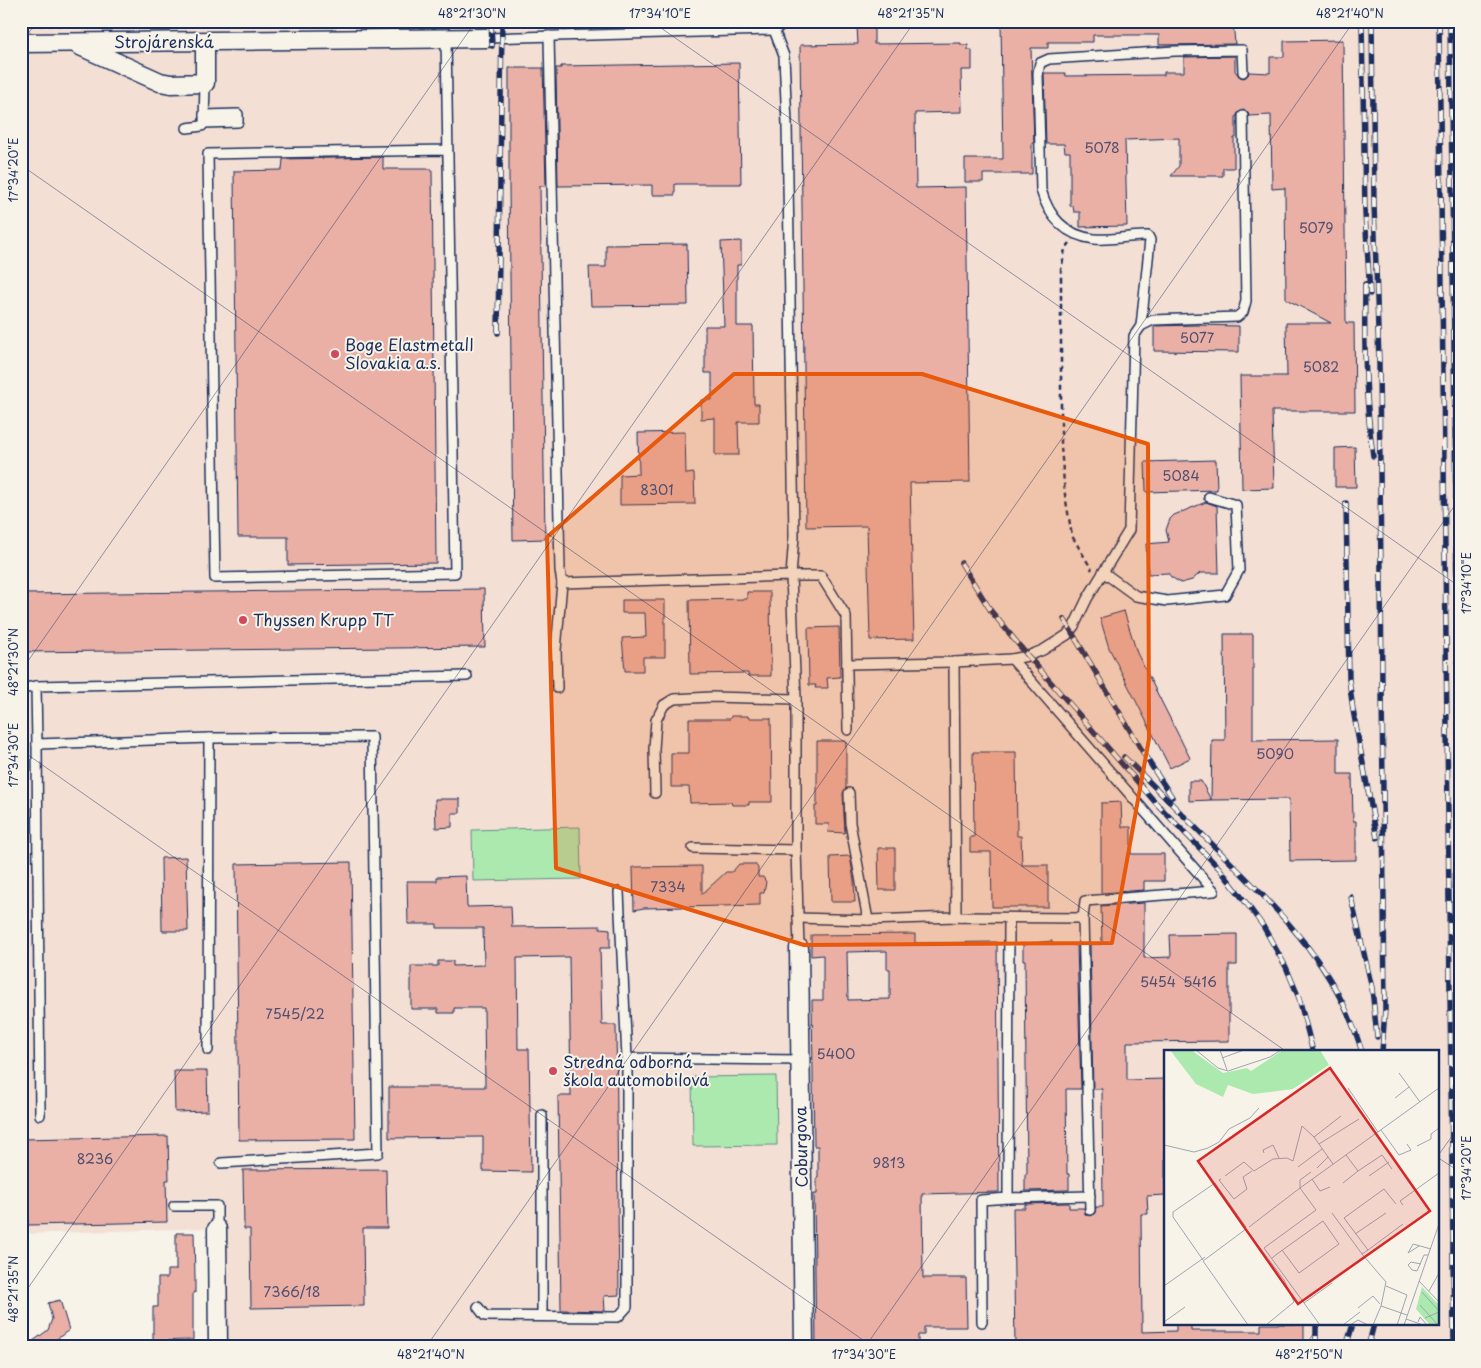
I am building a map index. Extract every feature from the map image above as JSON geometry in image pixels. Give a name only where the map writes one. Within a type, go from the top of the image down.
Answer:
[{"type":"street","name":"Strojárenská","points":[[21,43],[487,38]]},
{"type":"street","points":[[71,42],[160,82],[171,84],[205,83],[205,42]]},
{"type":"street","name":"Coburgova","points":[[799,948],[804,1347]]},
{"type":"street","points":[[217,1230],[218,1347]]},
{"type":"lane","points":[[487,38],[774,30],[784,21]]},
{"type":"lane","points":[[774,30],[784,56],[787,124],[794,536],[791,576],[796,699],[796,850],[799,948]]},
{"type":"lane","points":[[549,36],[560,570],[562,583],[556,650],[557,688]]},
{"type":"lane","points":[[446,38],[448,150],[455,574],[215,578],[208,154],[448,150]]},
{"type":"lane","points":[[1142,326],[1150,240],[1148,236],[1094,239],[1064,227],[1053,218],[1045,205],[1041,190],[1038,73],[1040,63],[1049,59],[1175,51],[1242,50],[1243,72]]},
{"type":"lane","points":[[187,128],[202,126],[204,119],[205,83]]},
{"type":"lane","points":[[848,664],[1012,659],[1028,656],[1043,650],[1067,635],[1074,626],[1101,575],[1129,530],[1134,336],[1142,326],[1153,320],[1237,318],[1243,312],[1246,301],[1243,116]]},
{"type":"lane","points":[[1101,575],[1136,596],[1166,601],[1225,595],[1239,570],[1236,505],[1209,497]]},
{"type":"lane","points":[[562,583],[821,576],[846,616],[848,730]]},
{"type":"lane","points":[[1012,659],[1214,891],[1084,901],[1090,1210]]},
{"type":"lane","points":[[954,662],[956,917]]},
{"type":"lane","points":[[21,689],[36,686],[468,676]]},
{"type":"lane","points":[[36,686],[40,1115]]},
{"type":"lane","points":[[655,793],[654,749],[656,720],[664,705],[674,699],[711,697],[796,699]]},
{"type":"lane","points":[[37,744],[209,738],[372,737],[378,1153],[222,1163]]},
{"type":"lane","points":[[208,1050],[209,738]]},
{"type":"lane","points":[[849,793],[850,823],[868,920]]},
{"type":"lane","points":[[693,848],[796,850]]},
{"type":"lane","points":[[478,1307],[485,1316],[618,1317],[627,1307],[627,1058],[619,892]]},
{"type":"lane","points":[[798,918],[868,920],[956,917],[1083,918]]},
{"type":"lane","points":[[1008,1198],[1009,918]]},
{"type":"lane","points":[[627,1058],[800,1060]]},
{"type":"lane","points":[[542,1116],[542,1316]]},
{"type":"lane","points":[[982,1322],[981,1200],[1090,1196]]},
{"type":"lane","points":[[174,1206],[217,1206],[217,1230]]},
{"type":"path","points":[[1077,233],[1065,249],[1061,270],[1061,447],[1065,495],[1072,536],[1089,566],[1101,575]]},
{"type":"highlighted area","points":[[734,374],[922,374],[1148,444],[1149,739],[1112,943],[804,945],[556,868],[547,537]]},
{"type":"shaded area","points":[[21,21],[1460,21],[1460,1347],[523,1347],[228,1344],[209,1228],[21,1234]]},
{"type":"green space","points":[[580,827],[581,879],[473,881],[472,830]]},
{"type":"green space","points":[[776,1076],[777,1145],[693,1146],[692,1077]]},
{"type":"building","points":[[1001,21],[1233,21],[1235,44],[1159,45],[1159,35],[1093,35],[1093,42],[1048,42],[1048,48],[1031,48],[1034,143],[1032,143],[1032,174],[983,174],[983,182],[965,182],[965,159],[1003,159]]},
{"type":"building","points":[[857,27],[874,27],[874,44],[961,43],[961,45],[968,45],[968,50],[972,50],[972,70],[961,70],[962,112],[915,113],[916,188],[966,187],[970,482],[910,483],[914,639],[870,640],[867,526],[806,527],[800,45],[858,44]]},
{"type":"building","points":[[1343,40],[1346,323],[1354,323],[1355,411],[1272,411],[1274,488],[1242,489],[1240,376],[1287,376],[1286,323],[1331,323],[1286,299],[1285,188],[1272,189],[1271,115],[1249,116],[1248,112],[1243,110],[1238,113],[1236,117],[1236,138],[1234,138],[1234,168],[1223,168],[1223,176],[1171,176],[1179,166],[1179,138],[1125,140],[1127,226],[1080,227],[1080,212],[1074,212],[1073,206],[1070,206],[1070,152],[1065,152],[1064,144],[1046,144],[1044,73],[1065,73],[1066,76],[1164,75],[1164,72],[1184,72],[1184,57],[1235,56],[1235,71],[1240,77],[1244,78],[1249,72],[1270,73],[1270,57],[1284,57],[1284,41]]},
{"type":"building","points":[[739,63],[741,184],[675,184],[675,195],[652,195],[652,185],[558,186],[556,68],[561,68],[561,66]]},
{"type":"building","points":[[509,68],[543,68],[546,186],[540,186],[545,539],[513,540]]},
{"type":"building","name":"Boge Elastmetall Slovakia a.s.","points":[[383,157],[383,169],[432,169],[436,563],[288,565],[288,537],[238,537],[234,171],[282,170],[283,159]]},
{"type":"building","points":[[741,241],[741,265],[737,265],[737,326],[753,326],[754,404],[759,404],[759,422],[738,422],[739,455],[715,455],[715,418],[701,419],[701,400],[712,400],[712,373],[705,373],[705,326],[724,326],[721,242]]},
{"type":"building","points":[[687,244],[688,305],[591,306],[589,267],[606,267],[606,245]]},
{"type":"building","points":[[1154,326],[1239,326],[1239,352],[1154,351]]},
{"type":"building","points":[[685,432],[686,474],[694,473],[695,504],[620,505],[620,475],[639,474],[638,433]]},
{"type":"building","points":[[1355,447],[1356,487],[1335,487],[1335,448]]},
{"type":"building","points":[[1216,460],[1217,490],[1146,492],[1145,462]]},
{"type":"building","points":[[1206,502],[1217,506],[1219,573],[1200,573],[1192,580],[1181,583],[1168,573],[1148,574],[1146,544],[1169,542],[1166,530],[1170,519],[1174,515]]},
{"type":"building","name":"Thyssen Krupp TT","points":[[484,589],[485,647],[21,652],[21,594]]},
{"type":"building","points":[[747,592],[770,592],[771,676],[748,676],[748,673],[690,674],[689,600],[747,599]]},
{"type":"building","points":[[622,600],[665,600],[665,657],[643,657],[643,671],[625,671],[622,638],[646,637],[645,613],[622,613]]},
{"type":"building","points":[[1124,611],[1137,653],[1190,758],[1170,768],[1109,648],[1100,618]]},
{"type":"building","points":[[839,627],[840,677],[827,678],[828,688],[815,688],[816,685],[809,685],[808,628]]},
{"type":"building","points":[[1224,634],[1253,634],[1253,740],[1338,739],[1338,774],[1352,774],[1353,821],[1356,821],[1356,860],[1290,861],[1289,799],[1211,800],[1212,740],[1225,740]]},
{"type":"building","points":[[731,716],[771,718],[772,802],[749,802],[749,805],[732,805],[731,802],[690,803],[689,787],[671,787],[671,753],[689,753],[689,719],[730,719]]},
{"type":"building","points":[[817,741],[846,741],[846,788],[843,793],[845,833],[828,832],[829,824],[815,824],[815,806],[817,806]]},
{"type":"building","points":[[973,752],[1016,752],[1017,836],[1021,836],[1022,865],[1048,865],[1048,907],[992,907],[991,852],[970,852],[970,837],[974,837]]},
{"type":"building","points":[[1189,781],[1201,781],[1211,800],[1189,801]]},
{"type":"building","points":[[435,799],[460,799],[460,813],[452,813],[452,827],[436,828]]},
{"type":"building","points":[[1121,802],[1122,827],[1131,827],[1131,854],[1164,854],[1164,881],[1144,881],[1144,890],[1101,893],[1101,803]]},
{"type":"building","points":[[878,848],[895,848],[895,890],[879,890]]},
{"type":"building","points":[[850,856],[855,902],[831,902],[830,857]]},
{"type":"building","points":[[186,857],[188,931],[162,931],[161,858]]},
{"type":"building","points":[[351,862],[355,1139],[239,1140],[236,864]]},
{"type":"building","points":[[739,864],[755,864],[758,868],[758,877],[763,877],[766,882],[764,893],[760,893],[760,905],[644,908],[634,910],[633,867],[702,866],[702,894],[726,872],[732,872]]},
{"type":"building","points":[[466,876],[467,907],[511,906],[512,927],[600,926],[600,928],[610,929],[610,948],[600,948],[602,1025],[616,1025],[619,1295],[604,1296],[605,1311],[561,1310],[558,1096],[571,1096],[569,957],[517,958],[518,1049],[529,1049],[531,1172],[483,1171],[483,1137],[389,1138],[389,1087],[485,1087],[484,1008],[454,1008],[454,1013],[438,1013],[438,1009],[411,1009],[411,966],[438,966],[438,961],[453,961],[453,966],[484,965],[483,928],[437,928],[437,924],[408,924],[407,881],[437,881],[437,877]]},
{"type":"building","points":[[1144,903],[1144,958],[1171,957],[1170,935],[1237,934],[1237,965],[1229,965],[1229,1041],[1127,1042],[1127,1080],[1164,1079],[1164,1195],[1147,1196],[1148,1214],[1141,1214],[1142,1332],[1176,1331],[1176,1326],[1191,1326],[1191,1331],[1261,1331],[1261,1326],[1304,1326],[1304,1347],[1015,1347],[1013,1208],[1025,1208],[1025,1204],[1069,1203],[1069,1208],[1084,1208],[1085,1214],[1090,1216],[1095,1213],[1096,1207],[1103,1207],[1102,1089],[1093,1089],[1090,944],[1102,944],[1101,906]]},
{"type":"building","points":[[915,934],[915,943],[997,942],[999,1192],[922,1194],[923,1278],[966,1278],[967,1327],[924,1327],[924,1335],[918,1335],[918,1347],[816,1347],[814,1194],[817,1194],[818,1146],[814,1146],[812,1000],[823,1000],[823,955],[811,956],[811,935]],"holes":[[[887,951],[887,969],[890,969],[890,999],[848,1000],[847,952]]]},
{"type":"building","points":[[1052,941],[1052,944],[1077,945],[1081,1089],[1066,1089],[1067,1174],[1069,1174],[1069,1190],[1025,1191],[1025,1174],[1027,1174],[1025,960],[1023,960],[1023,944]]},
{"type":"building","points":[[174,1071],[207,1071],[208,1111],[175,1112]]},
{"type":"building","points":[[168,1136],[169,1180],[166,1180],[167,1222],[28,1225],[27,1182],[21,1182],[21,1139]]},
{"type":"building","points":[[386,1169],[387,1228],[363,1228],[364,1306],[251,1308],[250,1229],[244,1229],[243,1170]]},
{"type":"building","points":[[176,1233],[194,1233],[195,1293],[193,1293],[193,1340],[153,1341],[153,1307],[158,1307],[158,1278],[167,1278],[167,1270],[176,1270]]},
{"type":"building","points":[[60,1300],[69,1330],[46,1347],[25,1347],[48,1330],[52,1319],[48,1303]]},
{"type":"railway","points":[[491,21],[492,46]]},
{"type":"railway","points":[[498,333],[502,21]]},
{"type":"railway","points":[[1362,21],[1365,213],[1370,294]]},
{"type":"railway","points":[[1372,21],[1374,203],[1379,362],[1385,1009],[1382,1050]]},
{"type":"railway","points":[[1439,21],[1454,1347]]},
{"type":"railway","points":[[1450,21],[1460,841]]},
{"type":"railway","points":[[1365,284],[1366,370],[1373,456]]},
{"type":"railway","points":[[1346,503],[1349,679],[1377,838]]},
{"type":"railway","points":[[961,563],[991,611],[1028,656],[1155,802],[1219,868],[1263,926],[1286,967],[1299,998],[1312,1050]]},
{"type":"railway","points":[[1064,619],[1147,759],[1172,797]]},
{"type":"railway","points":[[1124,757],[1246,878],[1306,945],[1339,995],[1352,1022],[1361,1050]]},
{"type":"railway","points":[[1351,897],[1372,988],[1377,1037]]},
{"type":"railway","points":[[1316,1326],[1316,1347]]},
{"type":"railway","points":[[1346,1347],[1352,1326]]},
{"type":"railway","points":[[1368,1347],[1373,1326]]},
{"type":"place","name":"Boge Elastmetall Slovakia a.s.","points":[[335,354]]},
{"type":"place","name":"Thyssen Krupp TT","points":[[243,620]]},
{"type":"place","name":"Stredná odborná škola automobilová","points":[[553,1071]]}]
